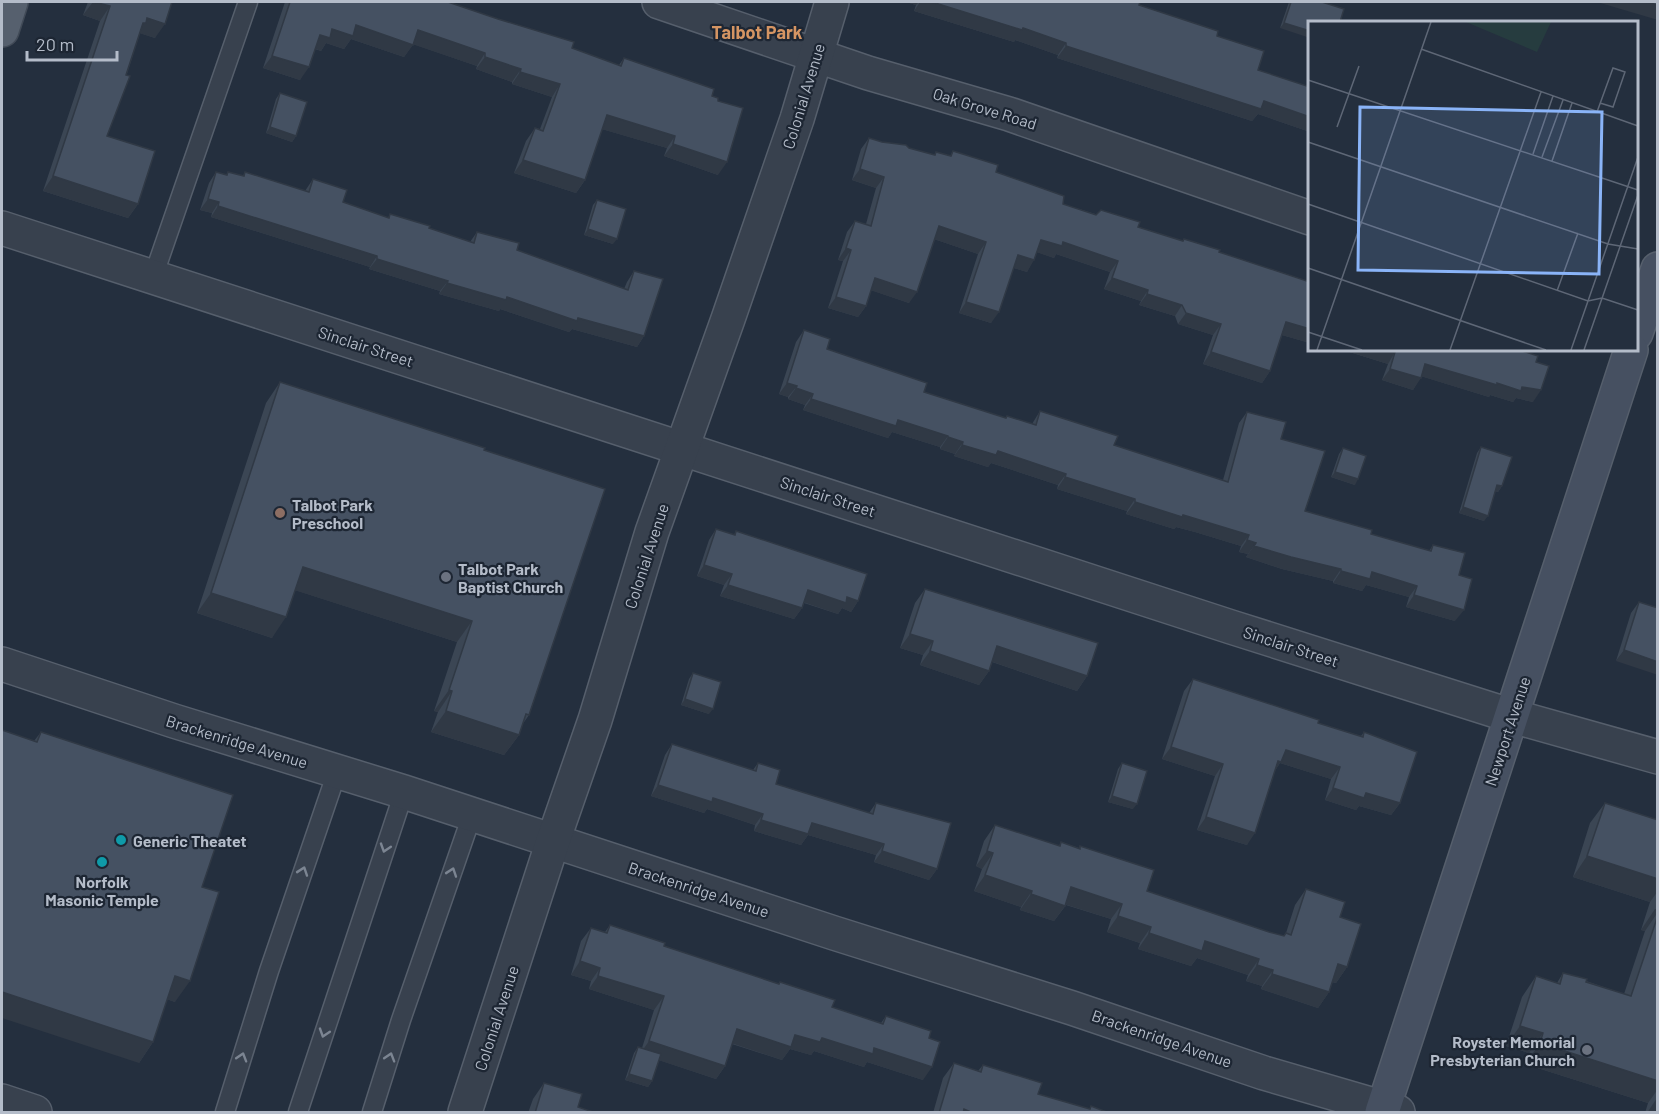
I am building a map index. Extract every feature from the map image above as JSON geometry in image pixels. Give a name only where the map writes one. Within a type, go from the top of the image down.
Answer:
[{"type":"main road","points":[[2,30],[11,2]]},
{"type":"street","name":"Oak Grove Road","points":[[659,2],[868,73],[1009,114],[1308,217]]},
{"type":"street","name":"Colonial Avenue","points":[[465,1113],[553,841],[595,720],[652,532],[797,119],[832,2]]},
{"type":"street","name":"Sinclair Street","points":[[2,228],[1231,627],[1512,716],[1658,757]]},
{"type":"street","name":"Newport Avenue","points":[[1640,333],[1658,269]]},
{"type":"street","name":"Newport Avenue","points":[[1388,1111],[1512,716],[1634,351]]},
{"type":"street","name":"Brackenridge Avenue","points":[[2,664],[174,722],[404,792],[1388,1111]]},
{"type":"street","points":[[2,1101],[34,1112]]},
{"type":"lane","points":[[153,277],[248,2]]},
{"type":"lane","points":[[225,1113],[269,971],[337,772]]},
{"type":"lane","points":[[298,1113],[404,792]]},
{"type":"lane","points":[[372,1113],[401,1020],[472,815]]},
{"type":"building","points":[[94,2],[172,2],[165,24],[147,18],[146,23],[143,23],[126,75],[130,76],[107,136],[155,151],[138,204],[53,176],[110,6]]},
{"type":"building","points":[[290,2],[448,2],[574,42],[572,48],[621,66],[624,58],[714,89],[712,96],[718,98],[718,101],[743,108],[727,162],[673,144],[675,136],[607,115],[585,180],[523,160],[535,128],[543,131],[560,84],[520,72],[521,69],[485,57],[485,53],[418,30],[413,45],[356,25],[353,36],[332,29],[330,38],[320,35],[309,67],[272,56]]},
{"type":"building","points":[[932,2],[1140,2],[1139,5],[1218,31],[1217,36],[1264,51],[1258,70],[1308,86],[1308,116],[1264,101],[1261,109],[1066,46],[1066,43],[1023,28],[1022,30]]},
{"type":"building","points":[[1291,2],[1322,2],[1344,9],[1340,21],[1308,21],[1308,30],[1284,23]]},
{"type":"building","points":[[280,93],[307,102],[296,136],[270,127]]},
{"type":"building","points":[[869,138],[906,145],[909,148],[935,155],[936,152],[951,156],[953,151],[998,165],[996,172],[1064,196],[1063,204],[1096,215],[1101,210],[1140,222],[1138,227],[1220,250],[1219,252],[1308,281],[1308,328],[1286,322],[1270,371],[1211,352],[1221,324],[1186,313],[1182,305],[1147,294],[1148,290],[1112,278],[1118,261],[1063,242],[1062,246],[1041,240],[1034,260],[1018,255],[999,312],[966,302],[986,242],[939,226],[917,292],[875,278],[866,306],[836,297],[851,250],[846,248],[855,221],[871,226],[884,177],[860,169]]},
{"type":"building","points":[[216,172],[244,176],[245,172],[309,192],[313,179],[347,190],[343,202],[389,218],[390,214],[430,226],[429,228],[474,243],[477,232],[519,243],[517,250],[628,290],[634,271],[663,279],[644,336],[578,318],[577,321],[507,297],[506,300],[447,283],[448,281],[377,259],[377,256],[218,206],[219,202],[208,199]]},
{"type":"building","points":[[597,200],[626,209],[617,239],[588,229]]},
{"type":"building","points":[[804,330],[830,339],[827,349],[927,383],[924,392],[1036,425],[1040,411],[1118,436],[1114,445],[1228,482],[1247,412],[1286,422],[1281,439],[1325,451],[1305,511],[1372,530],[1371,534],[1431,551],[1433,545],[1465,553],[1459,575],[1472,579],[1464,610],[1414,595],[1417,586],[1372,572],[1370,579],[1254,546],[1256,543],[1247,540],[1249,535],[1135,502],[1135,499],[1065,477],[1066,474],[998,451],[996,455],[962,445],[963,442],[948,436],[898,420],[896,426],[811,399],[813,394],[787,383]]},
{"type":"building","points":[[1391,351],[1522,351],[1538,356],[1536,362],[1549,366],[1541,390],[1522,387],[1521,391],[1425,364],[1421,378],[1390,369],[1395,352]]},
{"type":"building","name":"Talbot Park Baptist Church","points":[[280,382],[605,489],[529,715],[526,714],[519,735],[446,711],[452,691],[449,690],[472,621],[303,567],[286,617],[211,593]]},
{"type":"building","points":[[1481,447],[1512,457],[1502,486],[1497,485],[1488,516],[1463,507]]},
{"type":"building","points":[[1343,448],[1366,456],[1358,479],[1335,472]]},
{"type":"building","points":[[716,529],[735,535],[736,531],[867,574],[858,601],[847,597],[846,603],[808,590],[802,608],[728,585],[732,574],[704,565]]},
{"type":"building","points":[[925,589],[1098,643],[1087,676],[997,646],[989,671],[930,651],[933,641],[910,634]]},
{"type":"building","points":[[1639,602],[1658,608],[1658,662],[1624,650]]},
{"type":"building","points":[[693,673],[721,682],[713,709],[685,699]]},
{"type":"building","points":[[1193,679],[1319,720],[1318,723],[1363,737],[1364,732],[1417,752],[1400,803],[1366,793],[1364,798],[1333,788],[1340,767],[1286,750],[1281,762],[1278,761],[1255,833],[1206,817],[1223,764],[1171,747]]},
{"type":"building","name":"Norfolk Masonic Temple","points":[[2,730],[37,742],[41,732],[233,795],[202,887],[219,892],[190,981],[175,976],[153,1042],[2,992]]},
{"type":"building","points":[[672,744],[756,771],[758,763],[780,770],[776,784],[873,814],[876,803],[951,823],[937,869],[882,851],[884,844],[812,823],[808,834],[761,820],[763,814],[713,798],[712,802],[658,785]]},
{"type":"building","points":[[1122,763],[1147,771],[1137,804],[1112,796]]},
{"type":"building","points":[[1605,803],[1658,820],[1658,879],[1587,856]]},
{"type":"building","points":[[995,825],[1060,846],[1061,842],[1080,849],[1080,846],[1154,870],[1147,891],[1284,936],[1286,933],[1291,935],[1306,889],[1345,902],[1340,917],[1361,924],[1347,967],[1338,964],[1329,992],[1272,974],[1273,970],[1257,965],[1259,959],[1205,941],[1202,951],[1149,933],[1151,927],[1118,916],[1122,904],[1071,887],[1065,906],[1031,894],[1032,891],[985,875],[993,853],[987,851]]},
{"type":"building","name":"Royster Memorial Presbyterian Church","points":[[1658,915],[1658,1081],[1540,1043],[1543,1033],[1520,1026],[1536,976],[1560,984],[1563,973],[1587,979],[1586,982],[1631,996]]},
{"type":"building","points":[[610,925],[665,943],[664,946],[835,1000],[832,1007],[883,1024],[886,1016],[931,1031],[929,1038],[940,1042],[932,1067],[874,1048],[873,1054],[822,1038],[820,1042],[795,1035],[791,1047],[737,1029],[725,1066],[649,1041],[664,996],[598,976],[600,968],[580,961],[591,928],[607,933]]},
{"type":"building","points":[[638,1047],[661,1054],[652,1081],[629,1074]]},
{"type":"building","points":[[954,1063],[981,1072],[983,1065],[1042,1083],[1038,1094],[1090,1109],[1091,1106],[1109,1113],[973,1113],[964,1109],[963,1113],[939,1113]]},
{"type":"building","points":[[544,1083],[582,1094],[578,1107],[596,1113],[535,1113]]},
{"type":"place","name":"Talbot Park Preschool","points":[[280,513]]},
{"type":"place","name":"Talbot Park Baptist Church","points":[[446,577]]},
{"type":"place","name":"Generic Theatet","points":[[121,840]]},
{"type":"place","name":"Norfolk Masonic Temple","points":[[102,862]]},
{"type":"place","name":"Royster Memorial Presbyterian Church","points":[[1587,1050]]},
{"type":"district","name":"Talbot Park","points":[[757,32]]}]
